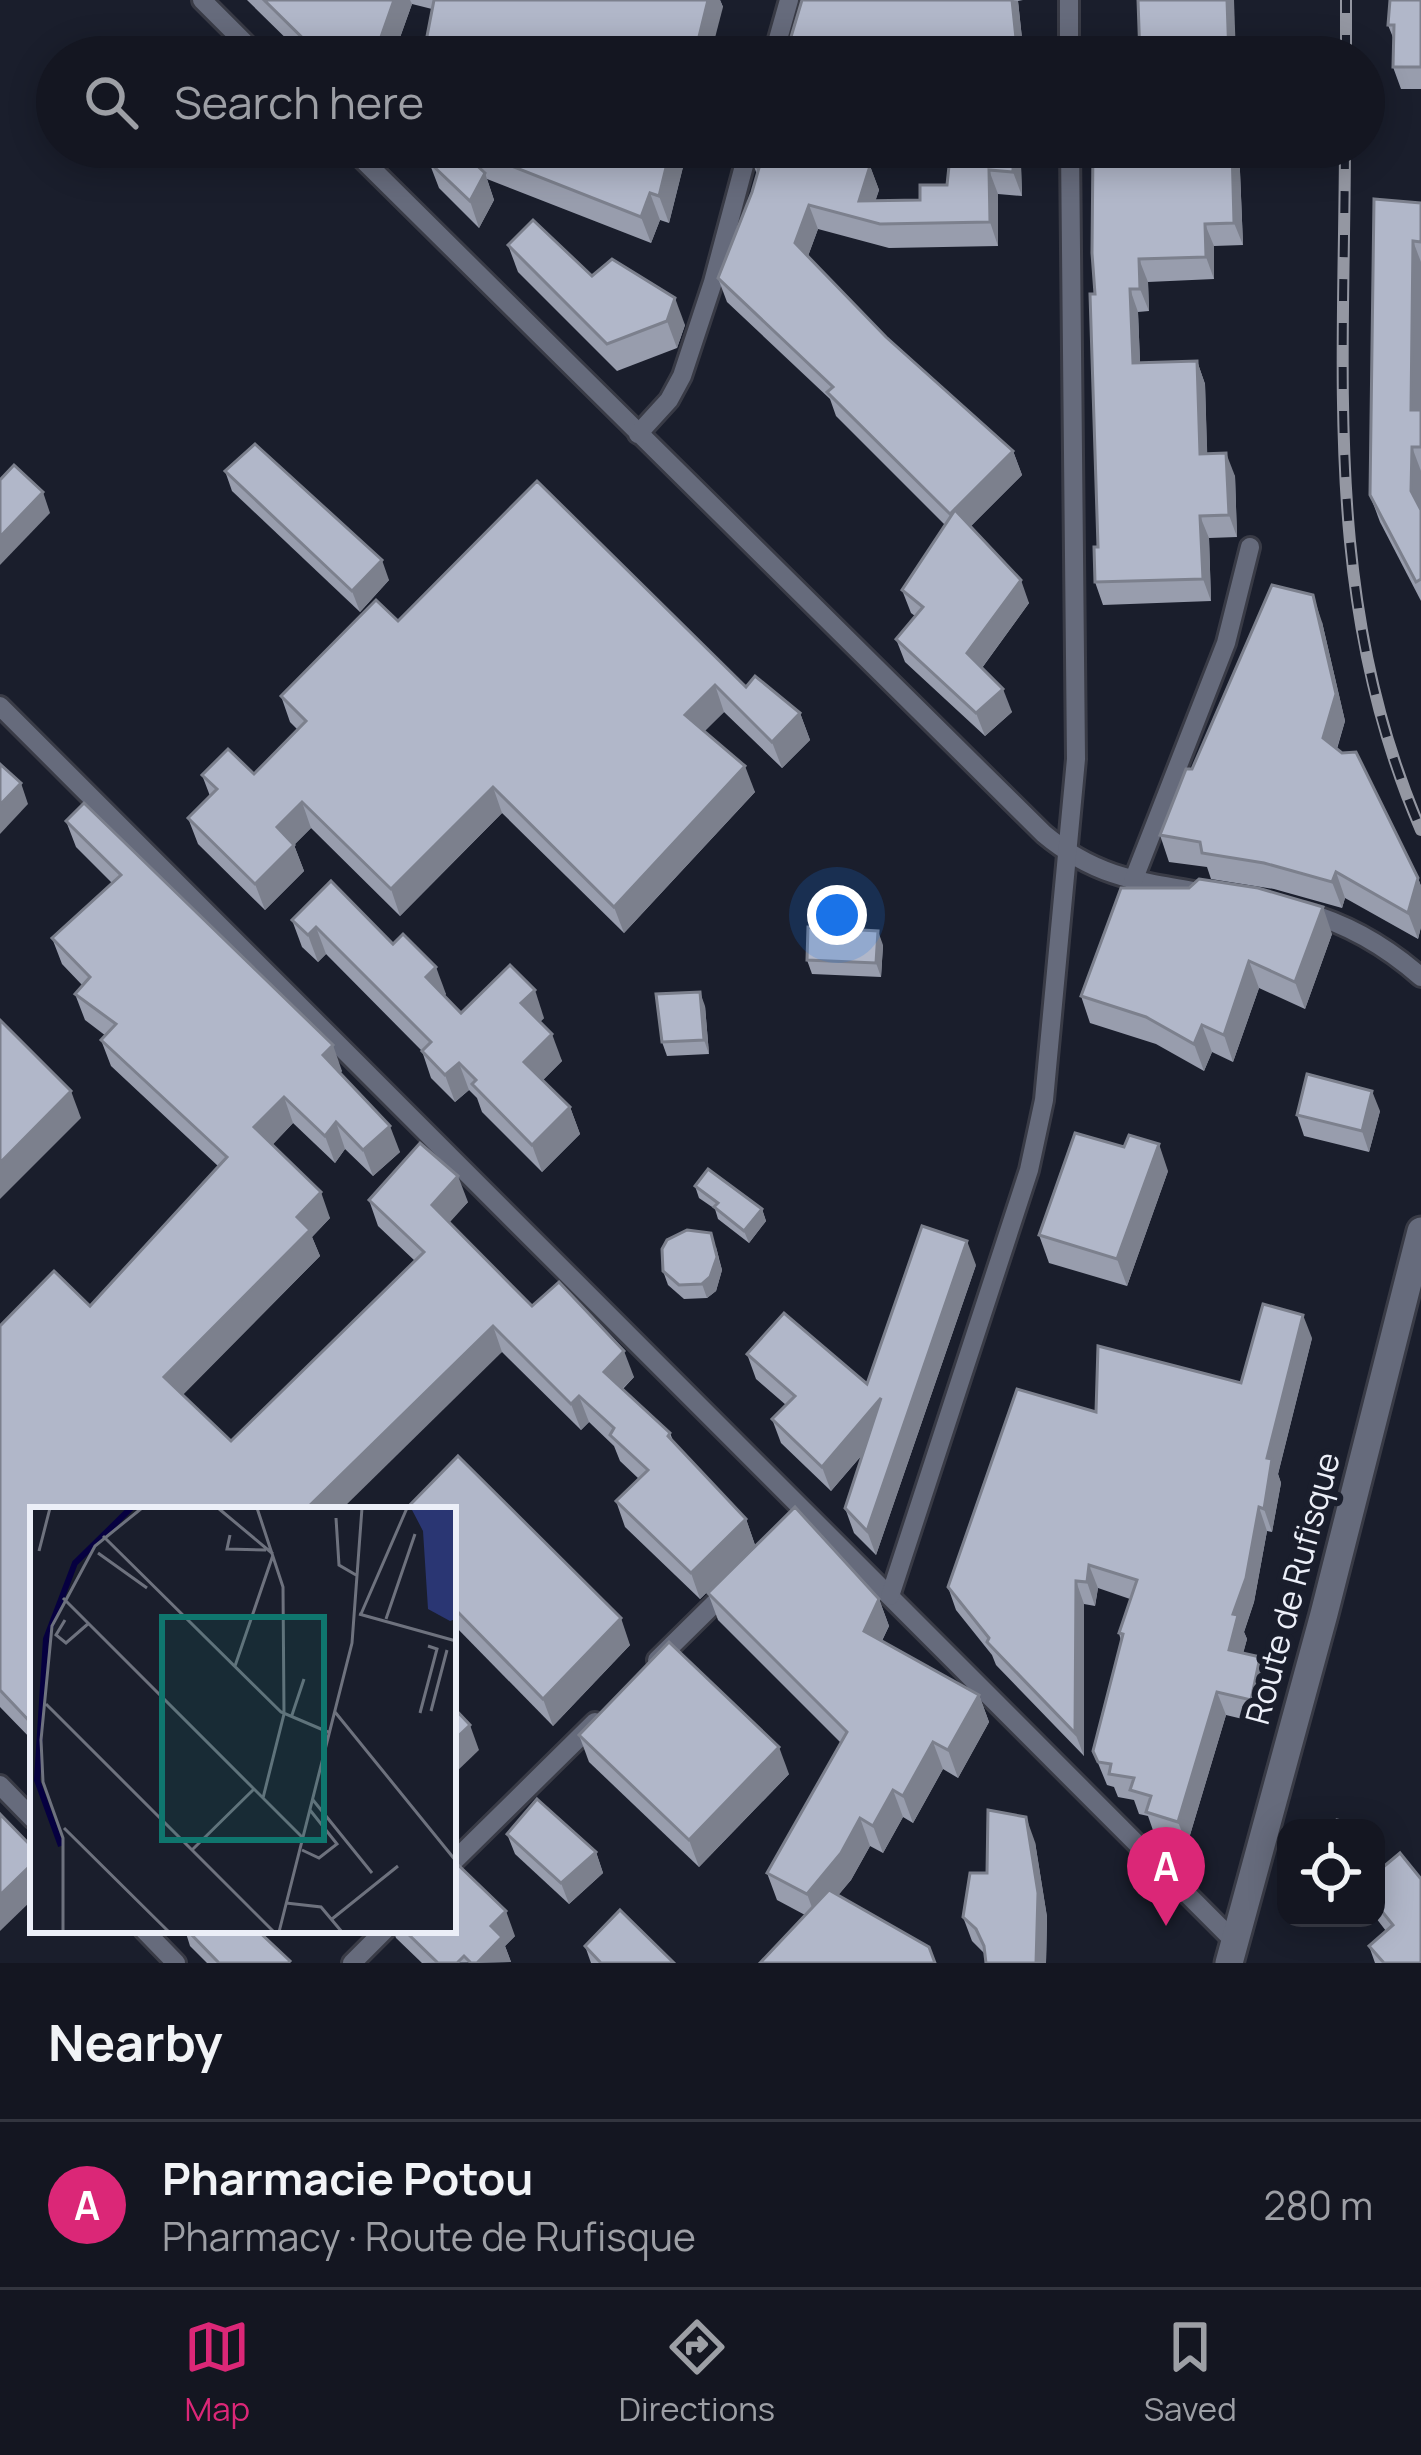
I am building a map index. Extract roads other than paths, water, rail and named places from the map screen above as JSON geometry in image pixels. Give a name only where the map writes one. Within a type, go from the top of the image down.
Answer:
[{"type":"main road","name":"Route de Rufisque","points":[[1232,1952],[1421,1231]]},
{"type":"street","points":[[202,0],[238,36]]},
{"type":"street","points":[[779,36],[789,0]]},
{"type":"street","points":[[1069,0],[1070,36]]},
{"type":"street","points":[[371,168],[1070,855],[1101,872],[1133,881],[1218,895]]},
{"type":"street","points":[[638,434],[669,400],[682,376],[743,168]]},
{"type":"street","points":[[890,1596],[1029,1170],[1045,1100],[1076,759],[1070,168]]},
{"type":"street","points":[[1133,881],[1226,643],[1250,547]]},
{"type":"street","points":[[0,706],[808,1512],[1232,1952]]},
{"type":"street","points":[[1281,905],[1338,921],[1421,977]]},
{"type":"street","points":[[791,1528],[808,1512]]},
{"type":"street","points":[[639,1678],[740,1579]]},
{"type":"street","points":[[456,1859],[605,1712]]},
{"type":"street","points":[[0,1785],[30,1816]]},
{"type":"street","points":[[146,1933],[176,1963]]},
{"type":"street","points":[[352,1963],[382,1933]]},
{"type":"railway","points":[[1346,0],[1346,36]]},
{"type":"railway","points":[[1345,168],[1343,408],[1354,578],[1368,663],[1390,747],[1421,830]]},
{"type":"place","name":"Pharmacie Potou","points":[[1166,1926]]}]
